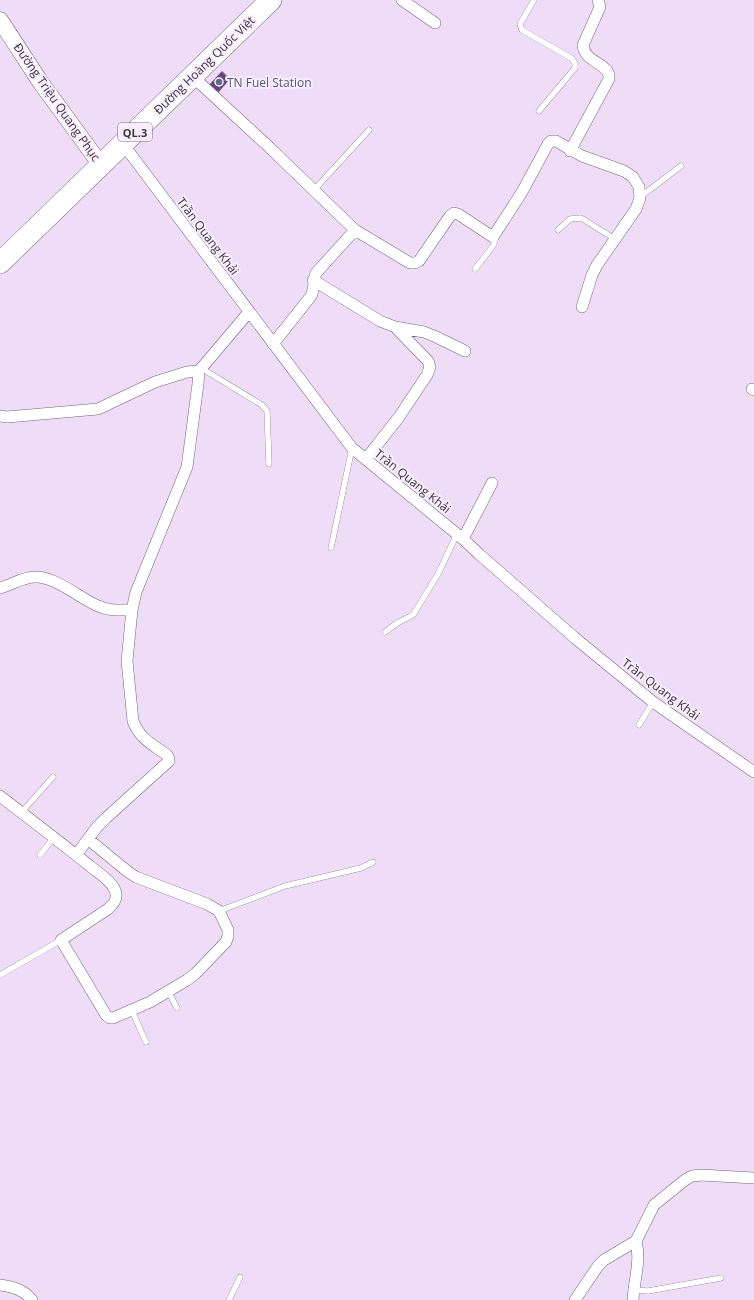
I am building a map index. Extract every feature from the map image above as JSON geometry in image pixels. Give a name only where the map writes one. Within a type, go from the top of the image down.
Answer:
[{"type":"highway","name":"Đường Hoàng Quốc Việt","points":[[0,263],[271,0]]},
{"type":"main road","name":"Đường Triệu Quang Phục","points":[[0,20],[41,83],[102,165]]},
{"type":"street","points":[[402,0],[435,23]]},
{"type":"street","points":[[570,150],[609,79],[610,74],[607,70],[587,56],[583,50],[583,45],[600,7],[598,0]]},
{"type":"street","points":[[192,76],[355,230],[410,263],[419,261],[450,216],[454,213],[458,214],[493,237],[522,192],[551,141],[556,141],[582,156],[624,171],[633,177],[639,186],[640,198],[636,208],[592,275],[582,307]]},
{"type":"street","name":"Trần Quang Khải","points":[[123,144],[352,448],[460,536],[478,554],[575,638],[653,702],[754,772]]},
{"type":"street","points":[[273,344],[311,296],[314,290],[313,280],[316,273],[355,230]]},
{"type":"street","points":[[313,280],[380,321],[395,327],[434,336],[466,351]]},
{"type":"street","points":[[76,855],[106,818],[169,761],[167,755],[143,738],[136,730],[133,721],[127,670],[132,610],[141,577],[187,467],[200,369],[249,312]]},
{"type":"street","points":[[366,459],[407,405],[427,375],[430,367],[428,361],[395,327]]},
{"type":"street","points":[[0,416],[7,417],[98,409],[155,382],[200,369]]},
{"type":"street","points":[[460,536],[492,483]]},
{"type":"street","points":[[0,588],[25,578],[35,576],[43,577],[50,579],[82,599],[99,607],[113,610],[132,610]]},
{"type":"street","points":[[0,796],[54,837],[109,882],[114,888],[117,896],[115,903],[61,940],[110,1018],[116,1017],[150,1002],[195,974],[226,942],[228,930],[219,911],[207,904],[136,876],[127,871],[88,839]]},
{"type":"street","points":[[575,1300],[601,1263],[636,1241],[654,1205],[685,1180],[692,1176],[702,1175],[754,1178]]},
{"type":"street","points":[[633,1295],[638,1261],[636,1241]]},
{"type":"street","points":[[0,1285],[18,1288],[32,1300]]},
{"type":"lane","points":[[534,0],[520,24],[522,30],[571,58],[575,63],[575,68],[539,111]]},
{"type":"lane","points":[[314,190],[369,130]]},
{"type":"lane","points":[[640,198],[681,166]]},
{"type":"lane","points":[[558,230],[570,219],[582,218],[615,239]]},
{"type":"lane","points":[[475,269],[493,246],[495,241],[493,237]]},
{"type":"lane","points":[[200,369],[265,408],[267,412],[269,464]]},
{"type":"lane","points":[[331,548],[352,448]]},
{"type":"lane","points":[[385,632],[397,623],[413,615],[460,536]]},
{"type":"lane","points":[[639,724],[653,702]]},
{"type":"lane","points":[[21,812],[53,776]]},
{"type":"lane","points":[[40,855],[54,837]]},
{"type":"lane","points":[[219,911],[286,886],[361,868],[373,862]]},
{"type":"lane","points":[[0,975],[61,940]]},
{"type":"lane","points":[[168,991],[177,1008]]},
{"type":"lane","points":[[132,1010],[146,1042]]},
{"type":"lane","points":[[229,1300],[240,1277]]},
{"type":"lane","points":[[633,1295],[648,1290],[721,1278]]},
{"type":"building","name":"TN Fuel Station","points":[[222,71],[230,79],[217,94],[208,86]]},
{"type":"place","name":"TN Fuel Station","points":[[219,82]]}]
